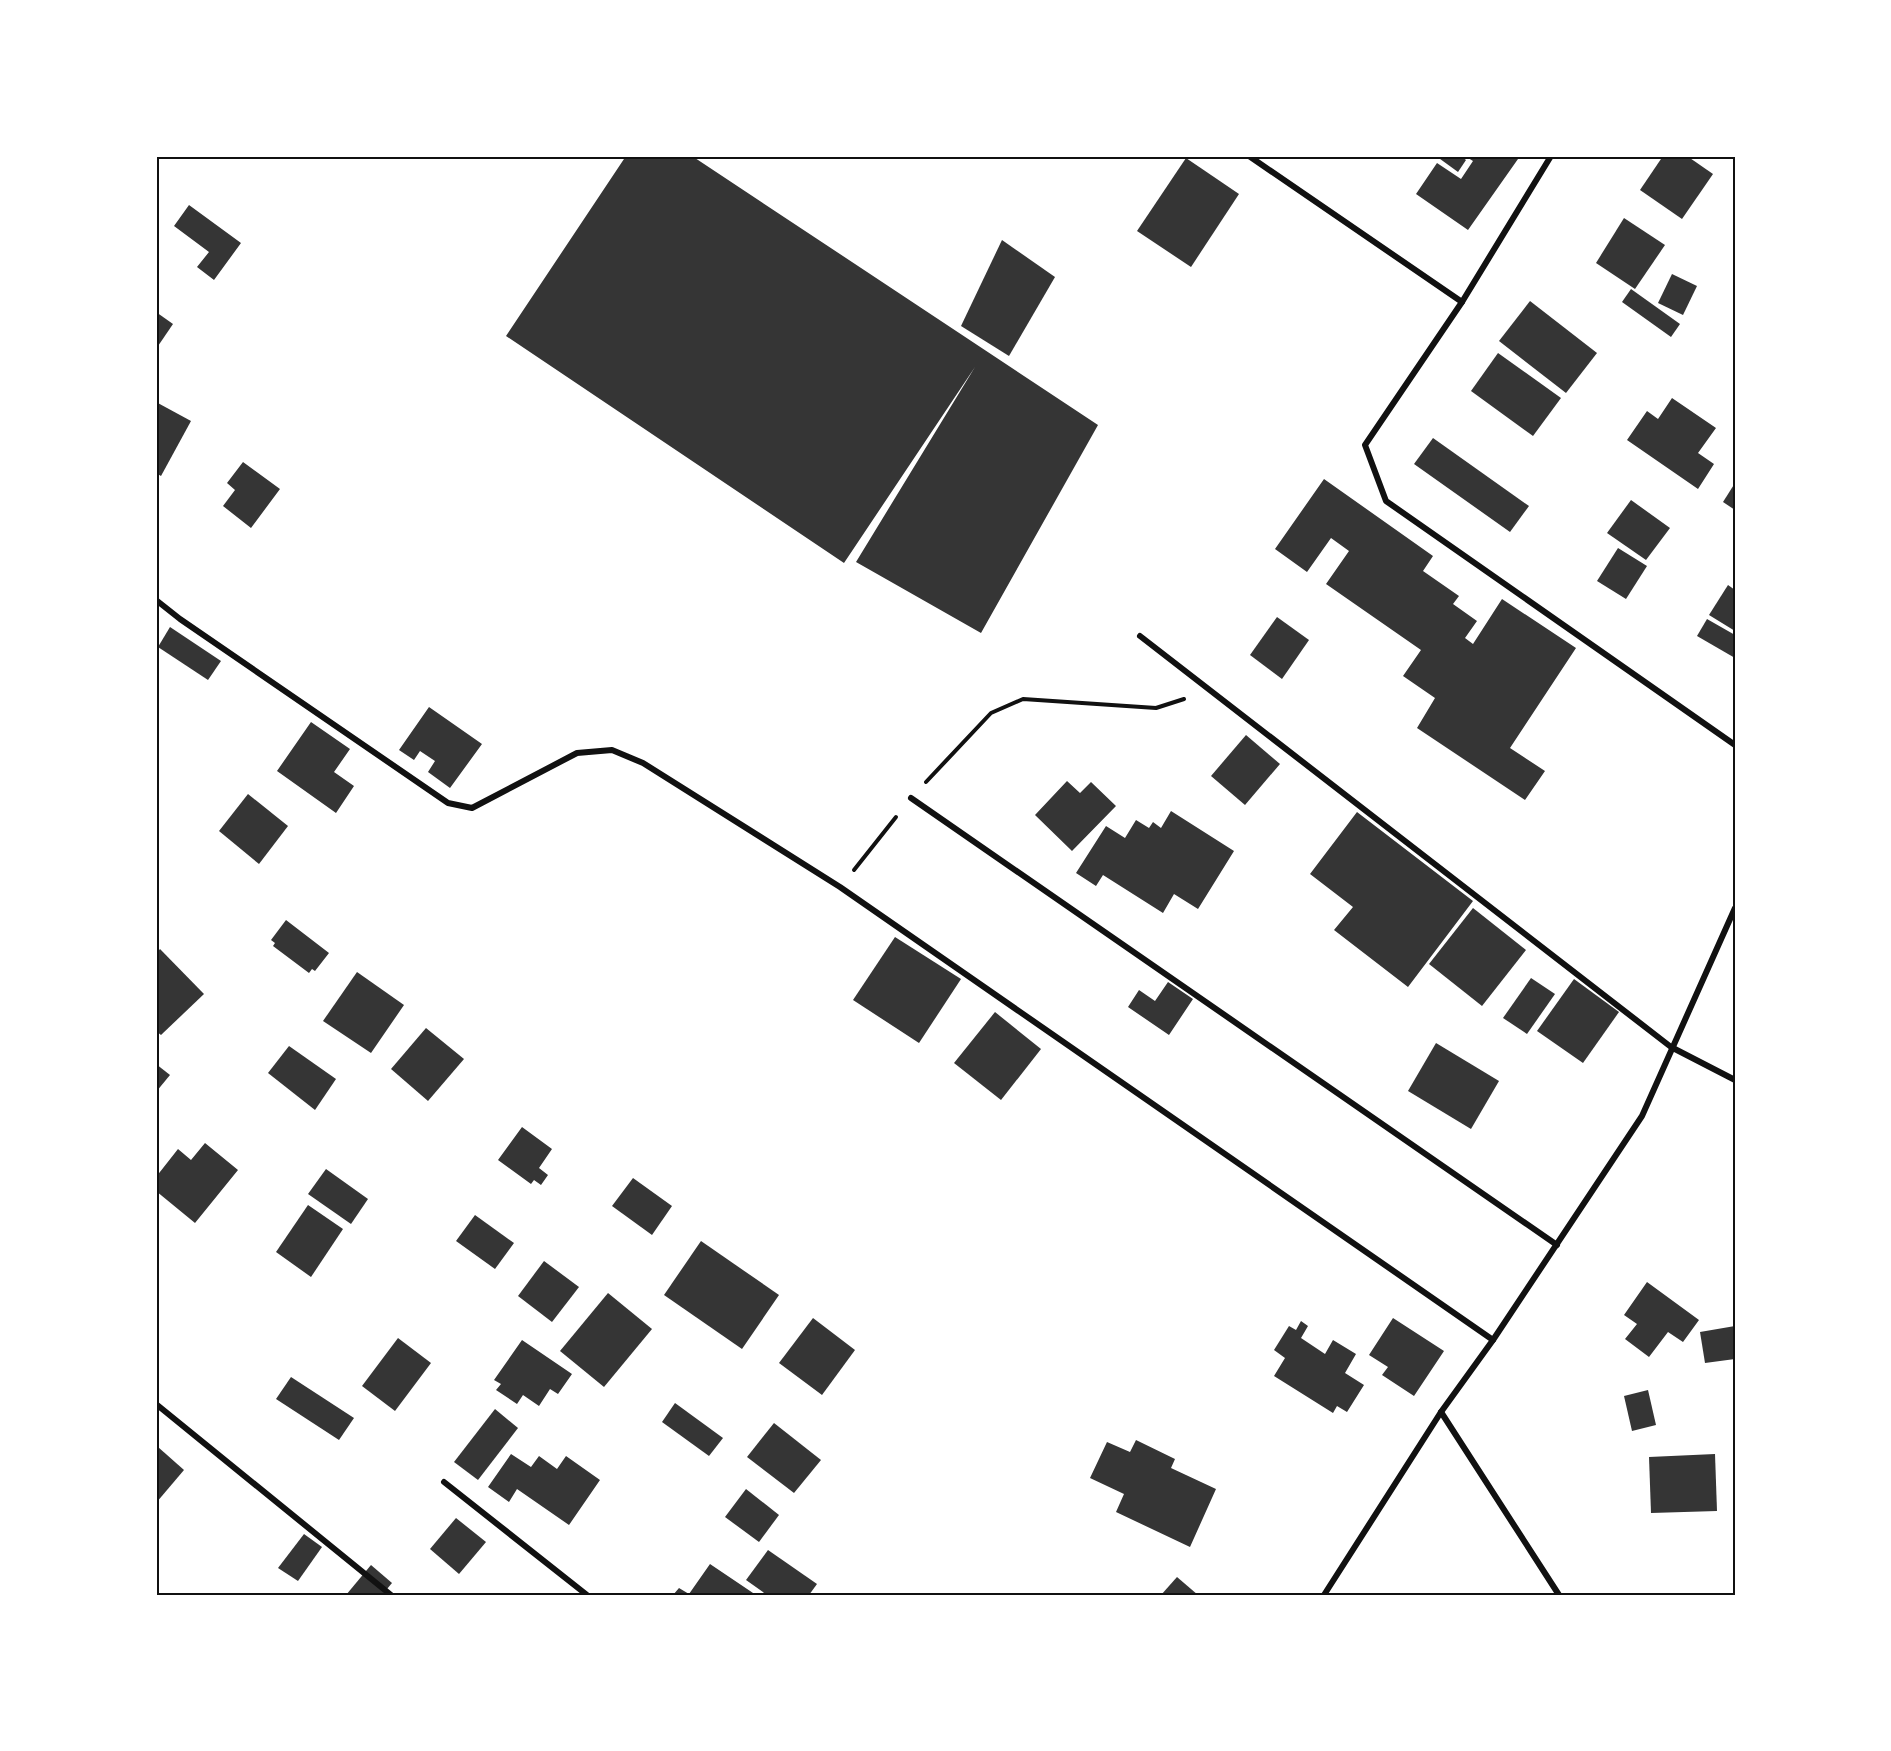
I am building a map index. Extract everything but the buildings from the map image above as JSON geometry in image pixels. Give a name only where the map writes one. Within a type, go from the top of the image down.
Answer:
[{"type":"street","points":[[1249,156],[1462,302]]},
{"type":"street","points":[[1551,156],[1462,302],[1365,445],[1386,501],[1735,745]]},
{"type":"street","points":[[156,600],[180,619],[448,803],[472,808],[577,753],[612,750],[643,763],[840,887],[1493,1340]]},
{"type":"street","points":[[1140,636],[1671,1047],[1735,1080]]},
{"type":"street","points":[[911,798],[1557,1245]]},
{"type":"street","points":[[1324,1595],[1442,1412],[1493,1340],[1642,1116],[1735,908]]},
{"type":"street","points":[[156,1404],[392,1595]]},
{"type":"street","points":[[1442,1412],[1559,1595]]},
{"type":"street","points":[[444,1482],[587,1595]]},
{"type":"path","points":[[840,887],[911,798],[992,713],[1023,699],[1156,708],[1183,700],[1203,686]]}]
